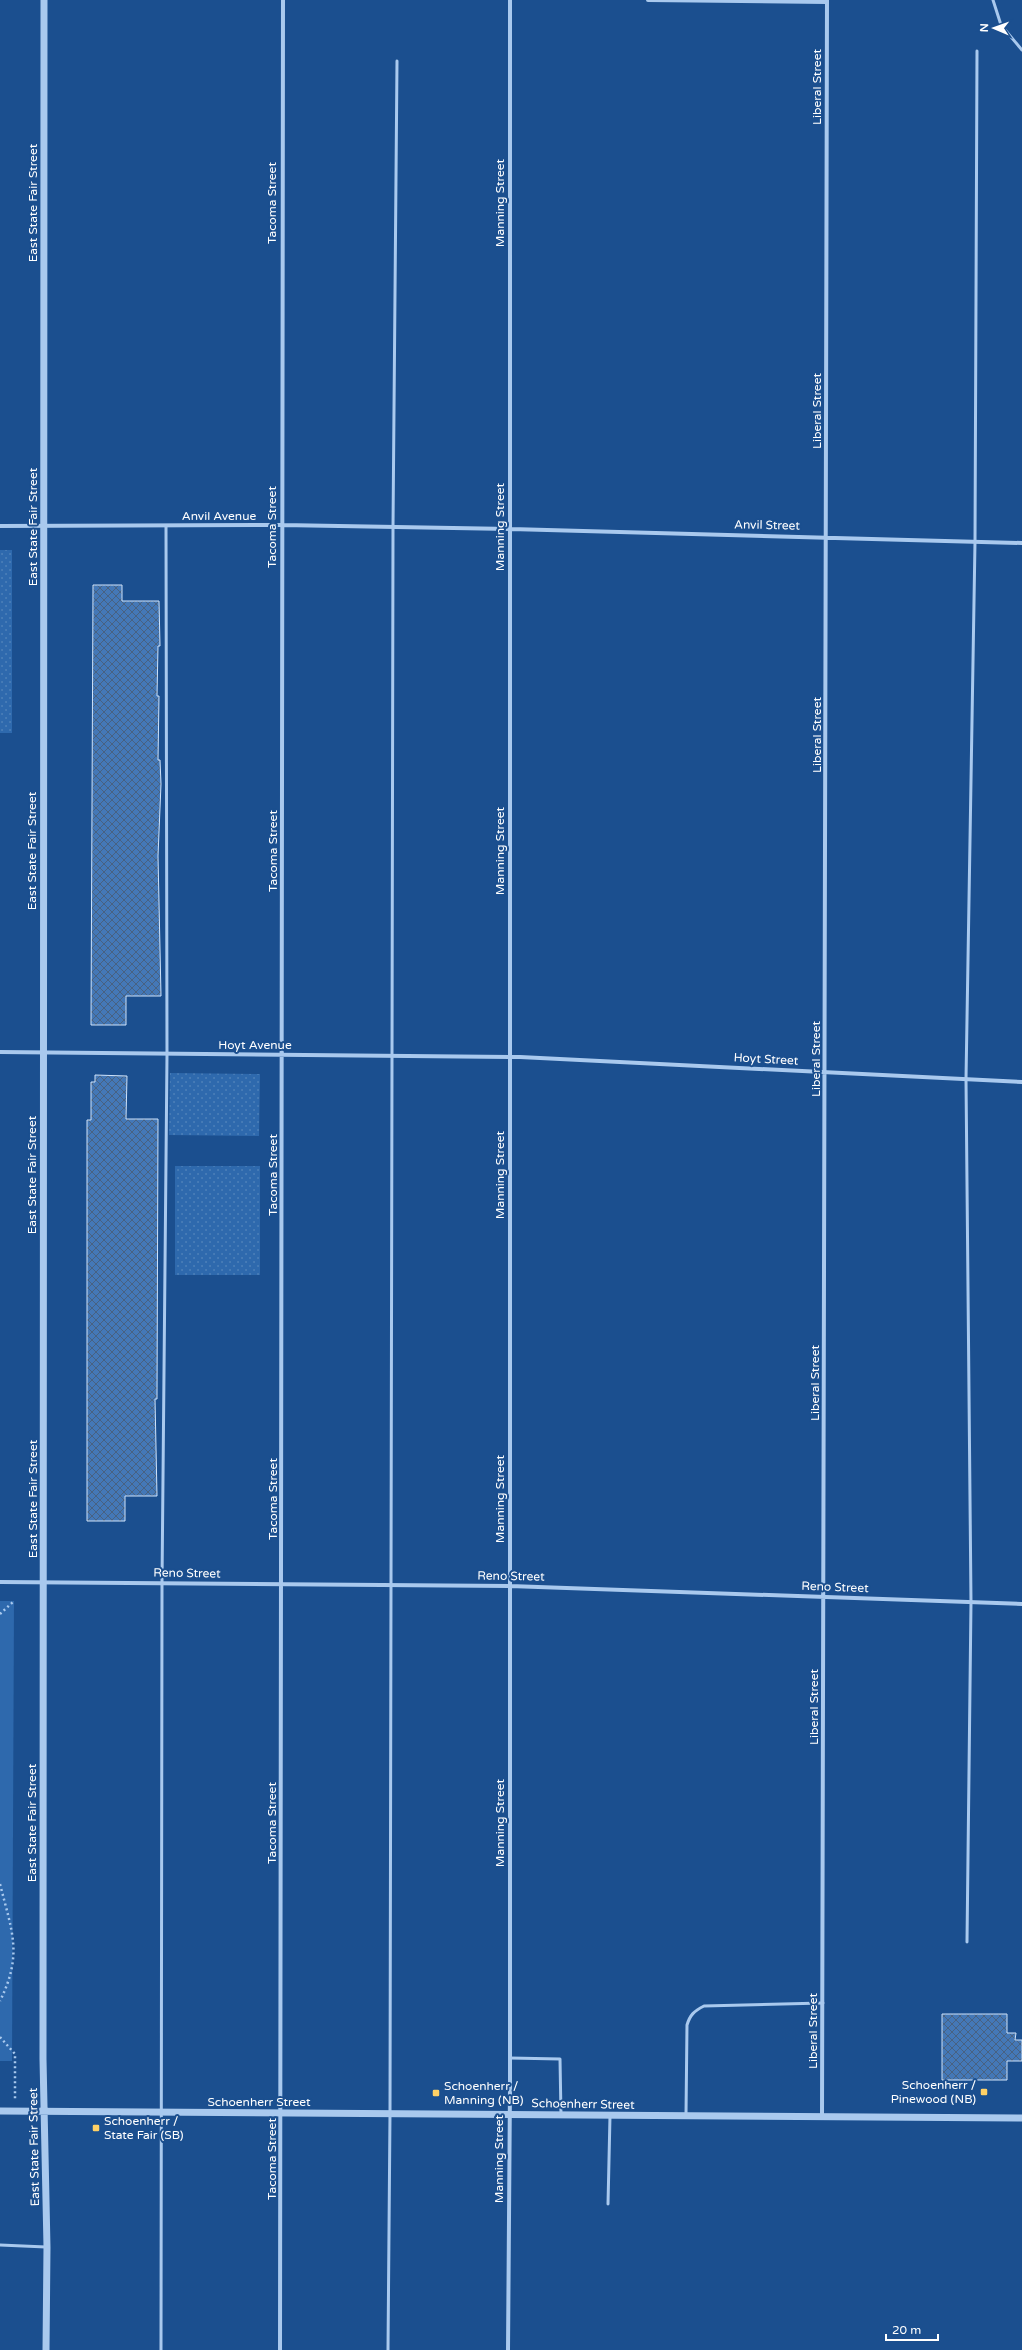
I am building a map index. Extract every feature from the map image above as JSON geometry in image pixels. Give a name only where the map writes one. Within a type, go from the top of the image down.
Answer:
[{"type":"street","name":"East State Fair Street","points":[[44,0],[45,526],[42,1053],[44,2112],[47,2247],[46,2350]]},
{"type":"street","name":"Tacoma Street","points":[[280,2350],[283,1584],[283,0]]},
{"type":"street","name":"Manning Street","points":[[508,2350],[510,2115],[510,0]]},
{"type":"street","points":[[648,0],[827,1]]},
{"type":"street","name":"Liberal Street","points":[[822,2117],[828,537],[827,1]]},
{"type":"street","name":"Anvil Avenue","points":[[0,526],[282,525],[511,529]]},
{"type":"street","name":"Anvil Street","points":[[511,529],[1022,543]]},
{"type":"street","name":"Hoyt Avenue","points":[[0,1052],[510,1058]]},
{"type":"street","name":"Hoyt Street","points":[[510,1058],[1022,1082]]},
{"type":"street","name":"Reno Street","points":[[0,1582],[510,1586],[1022,1604]]},
{"type":"street","name":"Schoenherr Street","points":[[0,2111],[1022,2118]]},
{"type":"lane","points":[[993,0],[1001,25],[1022,50]]},
{"type":"lane","points":[[967,1942],[971,1602],[966,1079],[975,542],[977,51]]},
{"type":"lane","points":[[388,2350],[390,2114],[392,527],[397,61]]},
{"type":"lane","points":[[161,2350],[162,1583],[167,1055],[166,526]]},
{"type":"lane","points":[[686,2116],[687,2025],[690,2016],[696,2010],[704,2006],[823,2003]]},
{"type":"lane","points":[[510,2058],[560,2059],[561,2115]]},
{"type":"lane","points":[[608,2204],[610,2116]]},
{"type":"lane","points":[[0,2245],[47,2247]]},
{"type":"path","points":[[0,1614],[14,1601]]},
{"type":"path","points":[[0,1884],[14,1943],[14,1962],[0,2002]]},
{"type":"path","points":[[0,2037],[14,2054],[15,2111]]},
{"type":"shaded area","points":[[0,550],[12,550],[12,733],[0,733]]},
{"type":"shaded area","points":[[170,1073],[260,1074],[259,1136],[169,1135]]},
{"type":"shaded area","points":[[175,1166],[260,1166],[260,1275],[175,1275]]},
{"type":"shaded area","points":[[0,1601],[14,1601],[12,2061],[0,2061]]},
{"type":"building","points":[[93,585],[122,585],[122,601],[159,601],[160,646],[158,646],[157,696],[159,696],[158,760],[160,760],[161,784],[158,856],[161,996],[126,996],[126,1025],[91,1025]]},
{"type":"building","points":[[95,1075],[127,1076],[126,1119],[158,1119],[157,1399],[155,1399],[157,1496],[125,1496],[125,1521],[87,1521],[87,1120],[91,1120],[91,1082],[95,1082]]},
{"type":"building","points":[[942,2014],[1007,2014],[1007,2033],[1016,2033],[1015,2040],[1022,2040],[1022,2061],[1007,2061],[1007,2080],[942,2080]]},
{"type":"place","name":"Schoenherr / Pinewood (NB)","points":[[984,2092]]},
{"type":"place","name":"Schoenherr / Manning (NB)","points":[[436,2093]]},
{"type":"place","name":"Schoenherr / State Fair (SB)","points":[[96,2128]]}]
